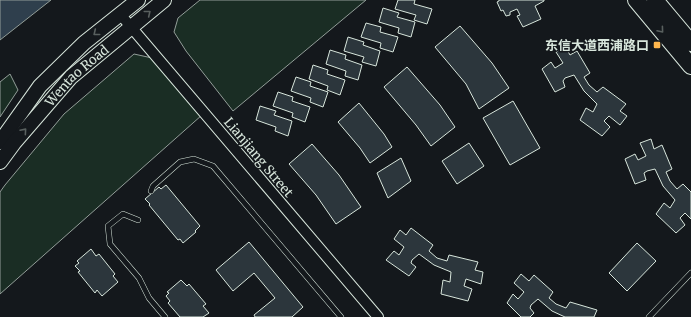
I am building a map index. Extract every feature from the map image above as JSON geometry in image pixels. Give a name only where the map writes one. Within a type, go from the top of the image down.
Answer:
[{"type":"main road","name":"Wentao Road","points":[[0,142],[40,86],[84,43],[138,0]]},
{"type":"main road","name":"Wentao Road","points":[[0,162],[14,143],[71,77],[164,0]]},
{"type":"main road","points":[[636,0],[691,66]]},
{"type":"main road","points":[[655,0],[690,38]]},
{"type":"street","name":"Lianjiang Street","points":[[120,14],[378,317]]},
{"type":"lane","points":[[150,191],[180,162],[194,159],[213,166],[342,317]]},
{"type":"lane","points":[[138,220],[123,214],[108,226],[110,244],[140,278],[149,298],[165,317]]},
{"type":"lane","points":[[649,317],[691,273]]},
{"type":"green space","points":[[200,0],[366,0],[233,111],[186,51],[174,32],[178,18]]},
{"type":"green space","points":[[134,54],[152,58],[202,115],[0,294],[0,192],[64,114]]},
{"type":"green space","points":[[10,74],[18,90],[0,117],[0,82]]},
{"type":"water","points":[[0,0],[51,0],[0,40]]},
{"type":"building","points":[[398,0],[415,0],[414,4],[432,9],[427,24],[414,20],[416,15],[395,9]]},
{"type":"building","points":[[499,0],[544,0],[535,6],[541,19],[523,27],[517,16],[520,15],[517,9],[510,12],[510,15],[506,16],[503,10],[501,11],[497,2]]},
{"type":"building","points":[[383,8],[399,13],[397,17],[415,22],[411,37],[398,33],[399,28],[379,22]]},
{"type":"building","points":[[366,23],[381,27],[380,32],[398,37],[393,52],[380,48],[381,43],[361,37]]},
{"type":"building","points":[[460,26],[492,63],[509,88],[479,109],[466,84],[435,47]]},
{"type":"building","points":[[348,37],[364,42],[363,45],[380,51],[376,66],[362,62],[364,57],[344,51]]},
{"type":"building","points":[[565,46],[570,55],[577,51],[590,73],[584,77],[589,85],[597,92],[603,87],[626,104],[620,111],[627,116],[620,125],[609,116],[604,121],[610,127],[602,136],[580,120],[586,108],[593,112],[597,104],[584,91],[574,75],[565,78],[563,81],[565,87],[555,92],[542,69],[551,62],[555,68],[563,63],[556,52]]},
{"type":"building","points":[[330,50],[346,55],[345,59],[362,65],[358,80],[345,76],[346,71],[326,64]]},
{"type":"building","points":[[313,65],[328,70],[327,74],[345,80],[340,95],[327,90],[328,86],[309,79]]},
{"type":"building","points":[[407,67],[440,105],[455,127],[431,146],[416,125],[384,87]]},
{"type":"building","points":[[296,77],[311,82],[310,86],[328,92],[323,107],[310,102],[311,98],[291,91]]},
{"type":"building","points":[[278,92],[293,97],[292,101],[310,107],[305,122],[292,117],[293,113],[273,106]]},
{"type":"building","points":[[513,101],[540,148],[510,165],[483,118]]},
{"type":"building","points":[[359,103],[384,134],[392,147],[370,163],[360,148],[338,122]]},
{"type":"building","points":[[260,106],[276,111],[274,115],[292,121],[288,136],[275,131],[276,127],[256,120]]},
{"type":"building","points":[[651,139],[654,149],[662,145],[672,169],[666,172],[670,181],[677,189],[683,184],[691,192],[691,219],[685,213],[680,218],[685,225],[676,233],[656,214],[664,203],[670,208],[675,200],[663,186],[655,169],[644,173],[646,180],[635,184],[625,159],[635,154],[638,160],[646,156],[640,143]]},
{"type":"building","points":[[469,143],[484,166],[457,184],[442,161]]},
{"type":"building","points":[[312,144],[339,175],[361,207],[336,224],[316,195],[289,164]]},
{"type":"building","points":[[401,158],[411,181],[388,198],[377,173]]},
{"type":"building","points":[[166,185],[200,226],[195,231],[196,232],[183,243],[180,239],[178,240],[145,199],[159,187],[161,189]]},
{"type":"building","points":[[411,228],[433,245],[429,251],[437,258],[447,261],[449,255],[478,262],[475,270],[483,272],[481,284],[466,279],[464,286],[472,289],[468,301],[441,294],[443,280],[450,282],[451,272],[434,265],[419,254],[412,260],[411,263],[416,267],[409,276],[386,260],[394,251],[399,255],[404,247],[394,239],[400,230],[406,235]]},
{"type":"building","points":[[249,242],[303,307],[292,317],[255,317],[254,315],[275,298],[254,273],[233,291],[216,270]]},
{"type":"building","points":[[637,243],[656,261],[627,291],[609,273]]},
{"type":"building","points":[[91,249],[96,256],[99,254],[115,274],[113,276],[118,282],[102,296],[97,290],[95,293],[75,266],[79,263],[77,261]]},
{"type":"building","points":[[521,274],[529,281],[534,275],[553,292],[549,298],[556,304],[566,308],[570,302],[597,310],[594,317],[565,317],[552,311],[538,299],[531,305],[530,308],[534,313],[530,317],[521,317],[507,303],[513,294],[518,299],[524,292],[514,283]]},
{"type":"building","points":[[181,280],[187,286],[189,284],[206,304],[203,306],[209,313],[203,317],[180,317],[168,303],[170,301],[166,296],[169,293],[167,292]]},
{"type":"place","name":"东信大道西浦路口","points":[[657,45]]}]
